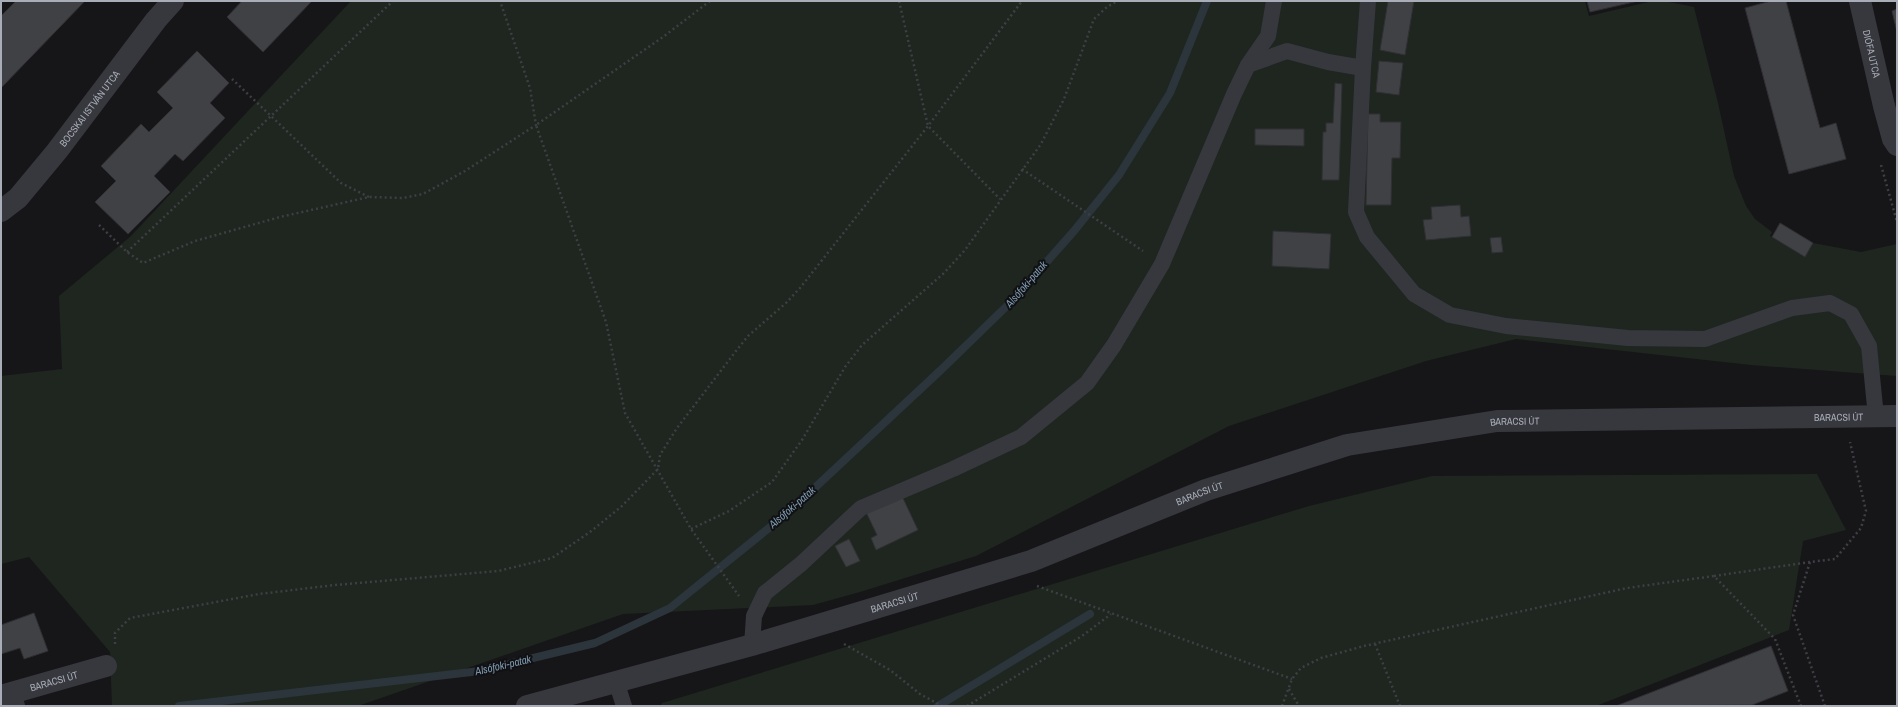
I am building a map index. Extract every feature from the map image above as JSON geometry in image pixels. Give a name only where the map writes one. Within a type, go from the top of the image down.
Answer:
[{"type":"street","name":"BOCSKAI ISTVÁN UTCA","points":[[1,211],[18,198],[156,20],[173,1]]},
{"type":"street","name":"DIÓFA UTCA","points":[[1860,1],[1891,105],[1894,139],[1897,145]]},
{"type":"street","name":"BARACSI ÚT","points":[[527,706],[752,645],[1031,561],[1206,490],[1347,445],[1497,421],[1887,417]]},
{"type":"street","name":"BARACSI ÚT","points":[[10,698],[106,666]]},
{"type":"lane","points":[[752,645],[754,616],[765,593],[801,564],[861,508],[953,469],[1022,437],[1087,383],[1114,345],[1162,264],[1234,94],[1248,65],[1268,36],[1274,1]]},
{"type":"lane","points":[[1368,1],[1356,212],[1367,238],[1414,294],[1450,315],[1506,326],[1628,338],[1705,339],[1792,308],[1830,303],[1851,314],[1869,346],[1887,417]]},
{"type":"lane","points":[[1268,36],[1275,44],[1287,51],[1328,62],[1363,68]]},
{"type":"lane","points":[[1248,65],[1287,51]]},
{"type":"lane","points":[[616,681],[624,706]]},
{"type":"path","points":[[127,252],[393,1]]},
{"type":"path","points":[[500,1],[530,88],[536,125],[606,322],[625,413],[691,529],[727,582]]},
{"type":"path","points":[[99,225],[127,252],[143,263],[195,241],[280,217],[369,197],[403,198],[423,194],[465,172],[536,125],[663,37],[710,1]]},
{"type":"path","points":[[899,1],[928,126],[1000,199]]},
{"type":"path","points":[[106,666],[116,659],[115,633],[130,618],[259,594],[498,571],[552,558],[590,532],[622,506],[658,469],[660,455],[677,428],[736,351],[748,336],[786,303],[800,288],[928,126],[1022,1]]},
{"type":"path","points":[[691,529],[729,511],[772,482],[802,440],[845,367],[862,345],[944,273],[965,250],[1000,199],[1041,144],[1064,99],[1094,19],[1107,7],[1117,1]]},
{"type":"path","points":[[232,79],[341,183],[369,197]]},
{"type":"path","points":[[1022,169],[1162,264]]},
{"type":"path","points":[[1282,706],[1292,679],[1301,668],[1320,658],[1375,644],[1626,588],[1835,559],[1861,528],[1866,511],[1849,438]]},
{"type":"path","points":[[1810,562],[1793,615],[1825,706]]},
{"type":"path","points":[[1714,576],[1774,639],[1801,706]]},
{"type":"path","points":[[1033,585],[1292,679]]},
{"type":"path","points":[[967,706],[1082,636],[1111,614]]},
{"type":"path","points":[[843,644],[890,670],[929,699],[942,706]]},
{"type":"path","points":[[1375,644],[1400,706]]},
{"type":"path","points":[[1288,689],[1299,706]]},
{"type":"shaded area","points":[[351,1],[1585,1],[1589,16],[1653,1],[1664,1],[1694,7],[1718,103],[1734,176],[1746,206],[1755,219],[1772,232],[1770,236],[1805,257],[1813,243],[1861,252],[1897,244],[1897,376],[1751,365],[1516,339],[1426,361],[1229,426],[976,556],[813,605],[623,614],[358,706],[112,706],[110,652],[29,557],[1,564],[1,376],[62,369],[59,296],[131,236]]},
{"type":"shaded area","points":[[1817,474],[1846,530],[1803,541],[1789,630],[1596,706],[660,706],[662,703],[1309,506],[1432,476]]},
{"type":"building","points":[[16,1],[85,1],[1,88],[1,16]]},
{"type":"building","points":[[242,1],[312,1],[263,52],[227,17]]},
{"type":"building","points":[[1388,1],[1414,1],[1405,55],[1380,50]]},
{"type":"building","points":[[1587,1],[1638,1],[1590,12]]},
{"type":"building","points":[[1771,1],[1786,1],[1820,128],[1836,123],[1846,159],[1789,174],[1745,8]]},
{"type":"building","points":[[1897,9],[1897,32],[1892,11]]},
{"type":"building","points":[[197,51],[229,83],[210,103],[225,118],[183,161],[175,154],[154,176],[170,192],[128,234],[95,202],[116,181],[101,166],[141,124],[149,132],[173,108],[157,92]]},
{"type":"building","points":[[1379,61],[1403,63],[1399,95],[1376,92]]},
{"type":"building","points":[[1335,83],[1342,84],[1339,180],[1322,180],[1323,132],[1326,132],[1326,123],[1333,123]]},
{"type":"building","points":[[1368,114],[1380,114],[1380,122],[1401,122],[1400,158],[1392,158],[1391,205],[1366,205]]},
{"type":"building","points":[[1255,129],[1304,129],[1304,146],[1255,145]]},
{"type":"building","points":[[1460,205],[1461,217],[1469,216],[1471,236],[1426,240],[1423,220],[1432,219],[1431,207]]},
{"type":"building","points":[[1780,223],[1813,243],[1805,257],[1772,237]]},
{"type":"building","points":[[1273,231],[1331,234],[1329,269],[1272,266]]},
{"type":"building","points":[[1501,237],[1503,252],[1492,253],[1490,238]]},
{"type":"building","points":[[902,496],[918,530],[876,550],[871,538],[877,535],[866,512]]},
{"type":"building","points":[[849,539],[860,561],[846,567],[835,546]]},
{"type":"building","points":[[34,613],[48,651],[24,659],[20,648],[1,654],[1,625]]},
{"type":"building","points":[[1771,646],[1788,691],[1752,705],[1616,706]]},
{"type":"waterway","name":"Alsófoki-patak","points":[[179,706],[480,671],[595,643],[670,608],[790,511],[943,368],[1013,300],[1074,231],[1119,175],[1170,93],[1207,1]]},
{"type":"waterway","points":[[938,706],[1090,614]]}]
